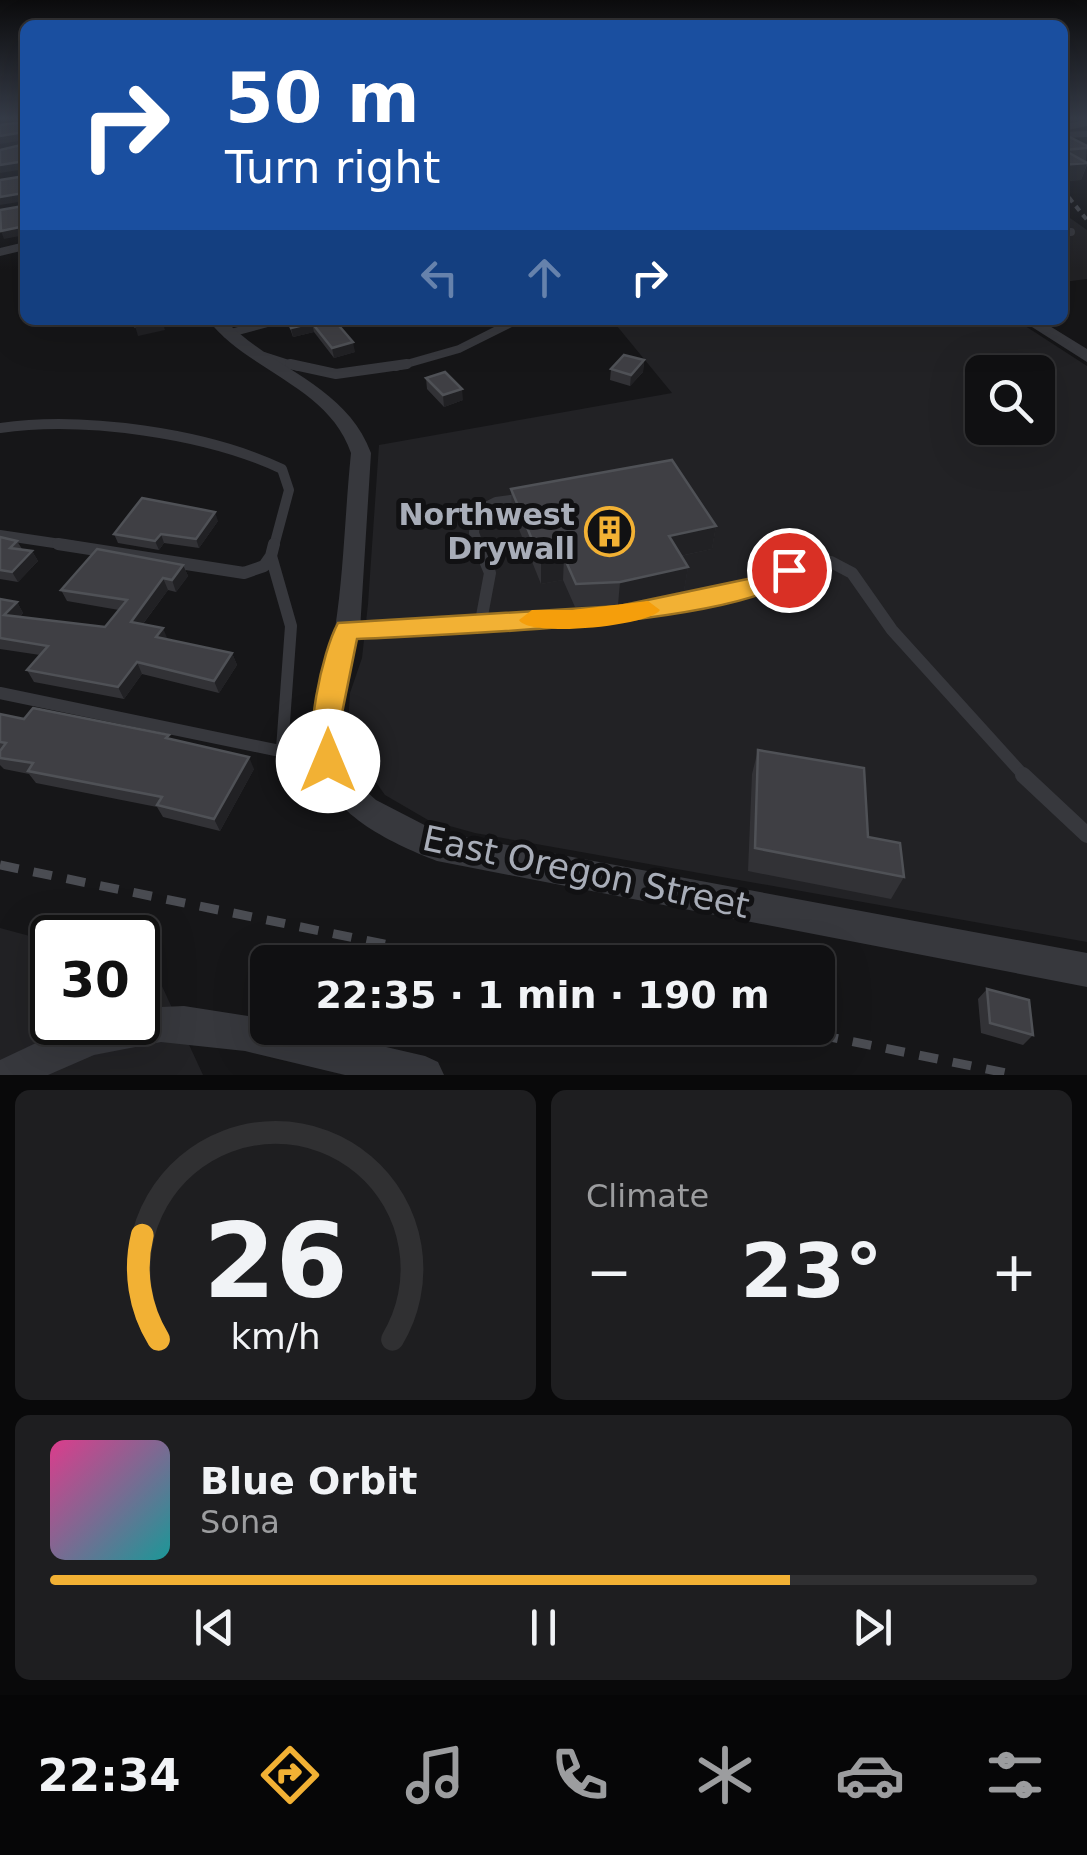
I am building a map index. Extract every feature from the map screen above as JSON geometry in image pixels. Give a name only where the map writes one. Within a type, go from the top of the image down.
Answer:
[{"type":"street","points":[[1037,325],[1087,357]]},
{"type":"street","points":[[230,336],[328,401],[358,438],[361,453],[346,630],[325,728],[328,761]]},
{"type":"street","name":"East Oregon Street","points":[[328,761],[340,788],[367,812],[398,831],[437,846],[1087,970]]},
{"type":"street","points":[[10,1075],[60,1048],[126,1028],[183,1023],[425,1075]]},
{"type":"lane","points":[[230,336],[264,325]]},
{"type":"lane","points":[[230,336],[310,371],[346,374],[455,350],[510,325]]},
{"type":"lane","points":[[0,428],[51,424],[184,440],[266,460],[282,470],[289,482],[271,556],[264,566],[244,573],[0,536]]},
{"type":"lane","points":[[481,621],[490,573],[474,533],[476,512],[496,502],[544,494]]},
{"type":"lane","points":[[271,556],[291,626],[282,750]]},
{"type":"lane","points":[[346,630],[619,616],[763,584],[810,561],[832,562],[852,573],[892,630],[1003,757],[1087,835]]},
{"type":"lane","points":[[0,693],[328,761]]},
{"type":"shaded area","points":[[1068,217],[1087,230],[1087,279],[1068,281]]},
{"type":"shaded area","points":[[616,325],[1024,325],[1087,366],[1087,942],[475,833],[428,820],[385,795],[358,757],[348,727],[350,693],[362,658],[379,445],[672,393]]},
{"type":"shaded area","points":[[0,928],[30,936],[30,1045],[160,1045],[160,982],[203,1075],[0,1075]]},
{"type":"building","points":[[20,177],[20,194],[0,197],[0,180]]},
{"type":"building","points":[[20,207],[20,227],[1,231],[0,210]]},
{"type":"building","points":[[314,325],[338,325],[353,342],[332,348]]},
{"type":"building","points":[[624,355],[644,360],[631,375],[611,369]]},
{"type":"building","points":[[445,372],[462,389],[443,395],[426,378]]},
{"type":"building","name":"Northwest Drywall","points":[[672,460],[716,526],[669,536],[688,567],[620,582],[576,584],[564,557],[541,561],[511,489]]},
{"type":"building","points":[[142,498],[215,512],[196,539],[161,534],[155,541],[114,534]]},
{"type":"building","points":[[0,537],[17,541],[10,548],[32,551],[12,572],[0,570]]},
{"type":"building","points":[[97,549],[183,565],[172,580],[163,578],[131,622],[163,628],[156,637],[232,653],[214,681],[137,662],[118,687],[27,670],[48,646],[0,638],[0,599],[17,602],[4,615],[105,627],[127,600],[61,590]]},
{"type":"building","points":[[33,708],[169,735],[166,738],[249,757],[214,819],[157,805],[162,797],[28,771],[33,763],[0,758],[6,743],[0,742],[0,714],[24,719]]},
{"type":"building","points":[[758,750],[864,768],[868,837],[900,843],[904,877],[755,848]]},
{"type":"building","points":[[987,989],[1029,1000],[1033,1035],[990,1023]]},
{"type":"railway","points":[[1068,196],[1087,220]]},
{"type":"railway","points":[[0,865],[388,945]]},
{"type":"railway","points":[[835,1038],[1016,1075]]},
{"type":"slow traffic","points":[[532,620],[619,616],[648,610]]},
{"type":"place","name":"Northwest Drywall","points":[[610,531]]},
{"type":"route","points":[[328,761],[325,728],[346,630],[619,616],[763,584],[789,570]]}]
